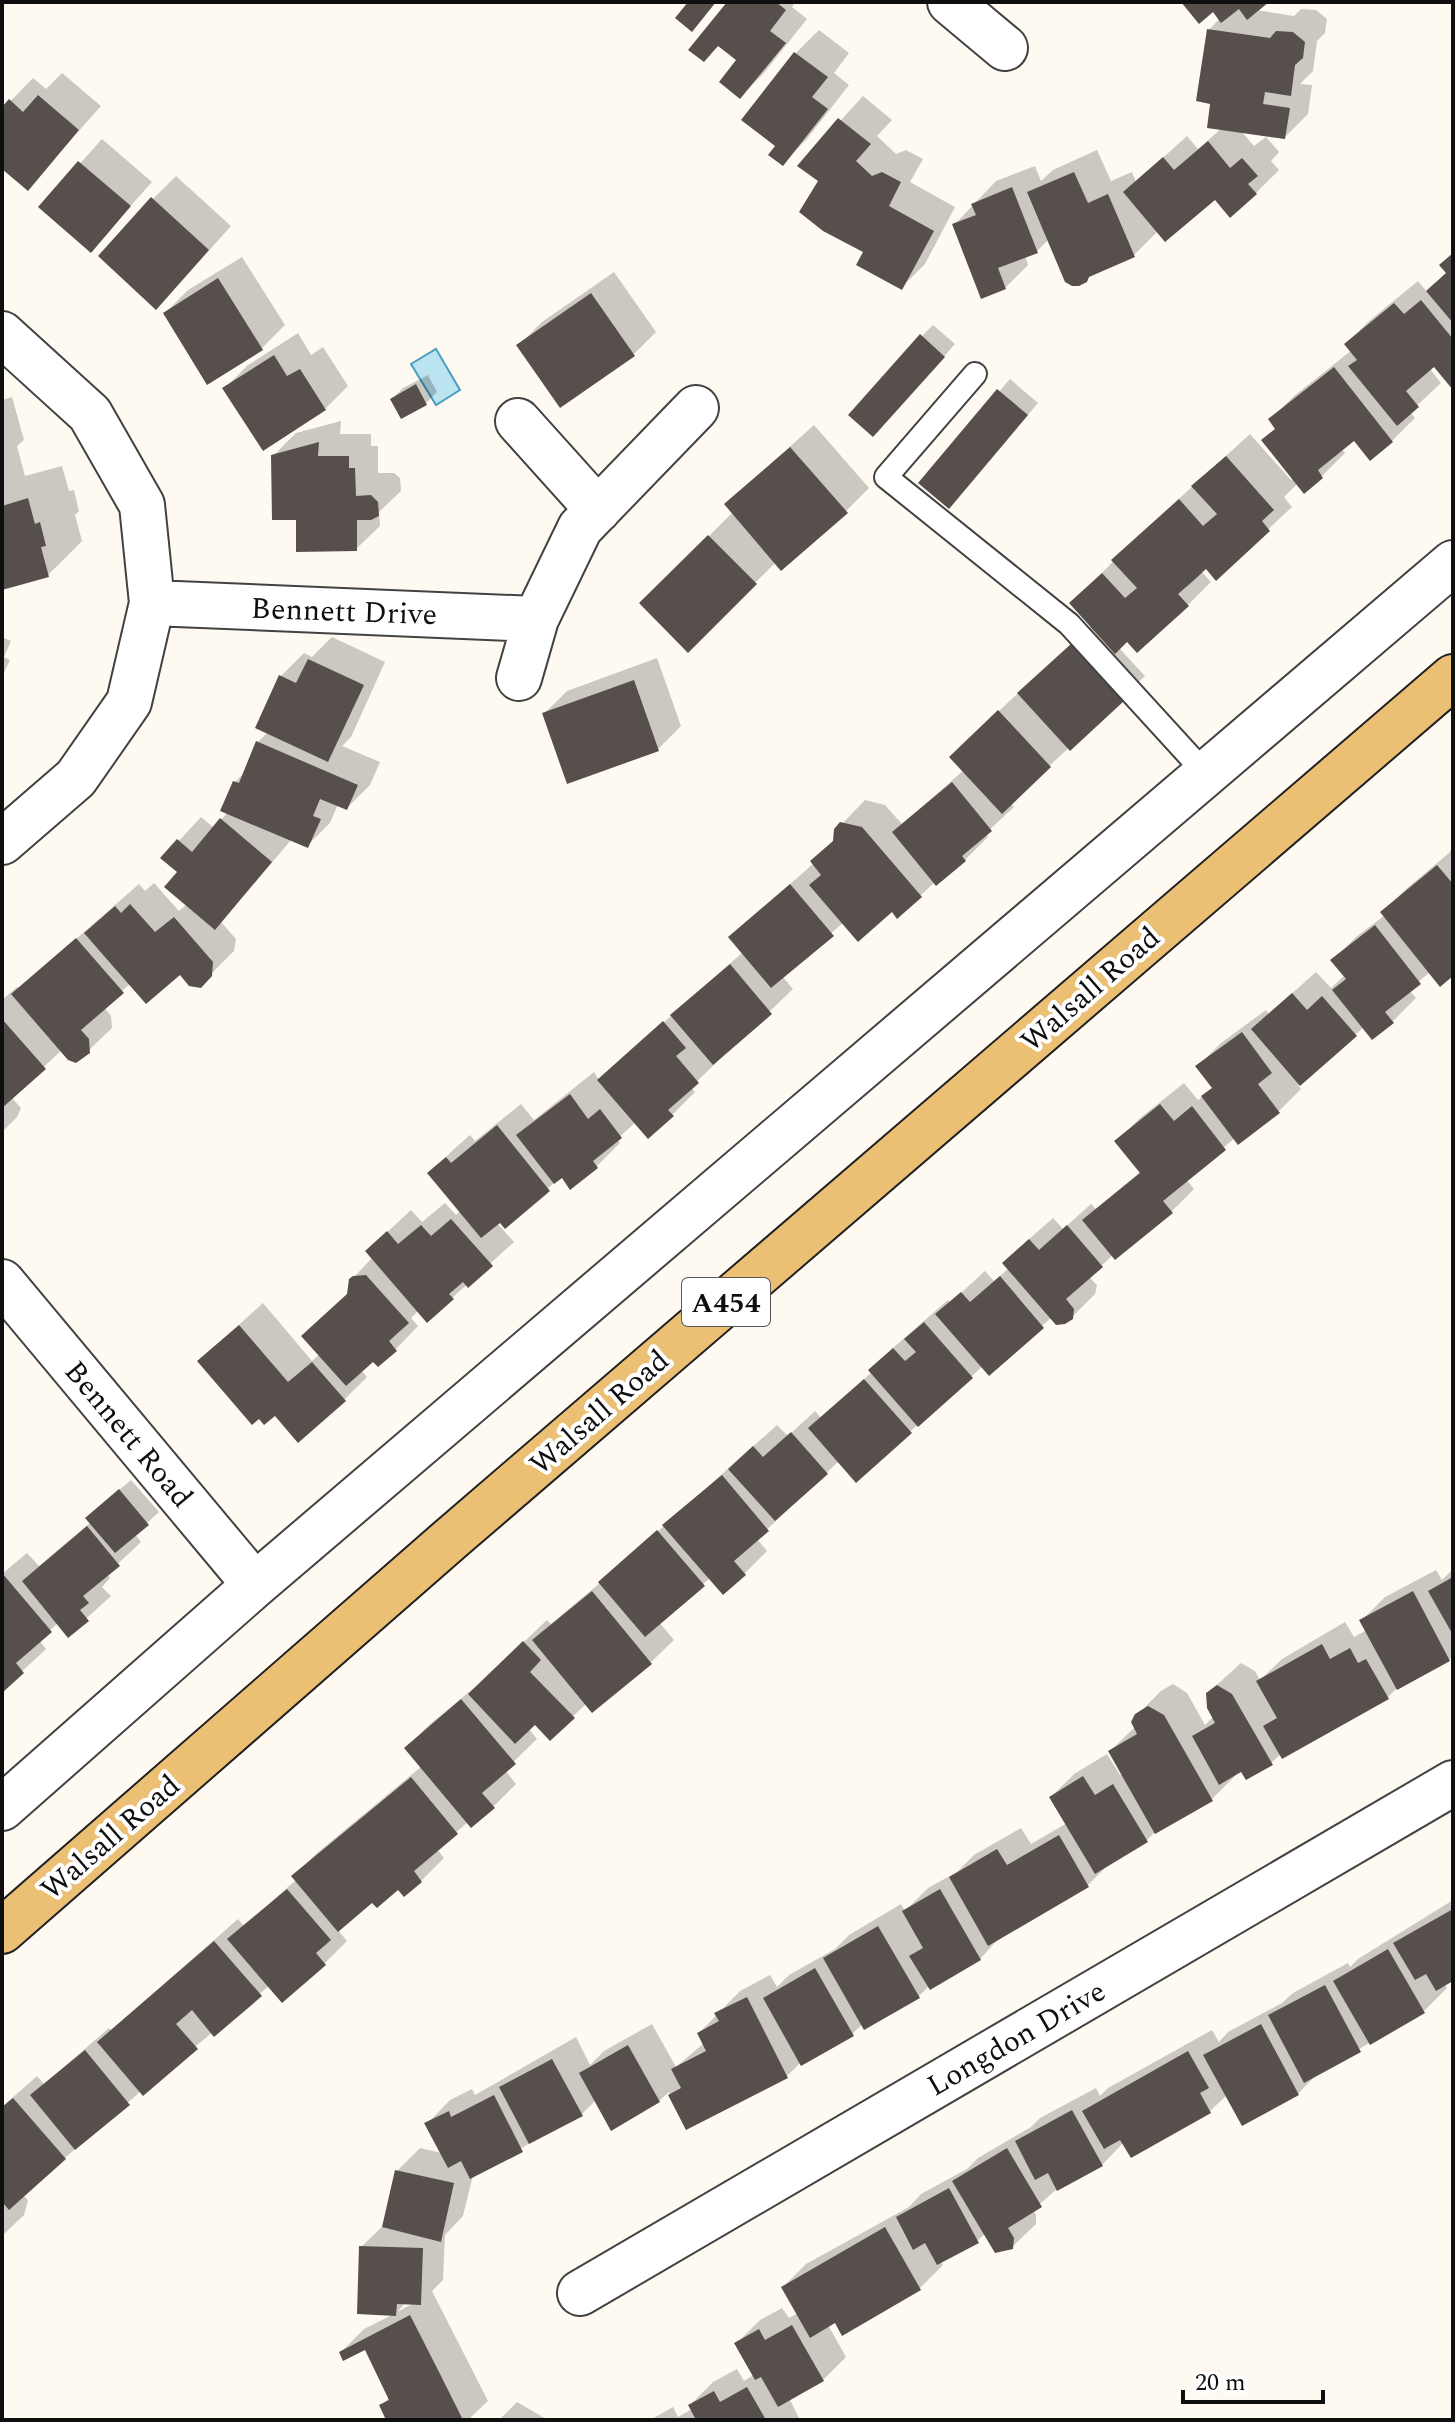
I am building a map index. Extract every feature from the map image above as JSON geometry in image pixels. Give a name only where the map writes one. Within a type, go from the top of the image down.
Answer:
[{"type":"main road","name":"Walsall Road","points":[[2,1931],[478,1515],[1453,677]]},
{"type":"street","points":[[950,2],[1005,48]]},
{"type":"street","points":[[2,334],[90,414],[142,505],[152,603],[129,702],[76,778],[2,842]]},
{"type":"street","points":[[519,678],[536,619],[580,528],[696,408]]},
{"type":"street","points":[[518,421],[598,510]]},
{"type":"street","points":[[2,1808],[255,1585],[1453,563]]},
{"type":"street","name":"Bennett Drive","points":[[152,603],[536,619]]},
{"type":"street","name":"Bennett Road","points":[[2,1282],[255,1585]]},
{"type":"street","name":"Longdon Drive","points":[[580,2293],[1453,1783]]},
{"type":"lane","points":[[975,374],[886,477],[1069,624],[1206,774]]},
{"type":"water","points":[[436,349],[460,390],[436,405],[411,364]]},
{"type":"building","points":[[688,2],[716,2],[692,32],[675,18]]},
{"type":"building","points":[[727,2],[776,2],[786,10],[770,31],[786,43],[740,99],[719,82],[736,60],[718,46],[704,62],[688,50]]},
{"type":"building","points":[[1181,2],[1269,2],[1247,20],[1239,9],[1221,23],[1213,12],[1199,24]]},
{"type":"building","points":[[1207,29],[1270,38],[1276,31],[1293,32],[1305,42],[1303,58],[1295,65],[1291,96],[1265,92],[1263,104],[1290,108],[1285,139],[1207,128],[1210,104],[1196,101]]},
{"type":"building","points":[[794,52],[828,77],[812,97],[828,109],[783,166],[768,155],[775,146],[741,120]]},
{"type":"building","points":[[38,95],[79,130],[28,191],[2,169],[2,107],[9,99],[23,112]]},
{"type":"building","points":[[838,118],[871,144],[856,161],[872,176],[882,172],[901,182],[889,206],[934,231],[902,290],[856,265],[863,252],[823,231],[799,212],[818,181],[797,166]]},
{"type":"building","points":[[1208,141],[1230,168],[1242,158],[1258,176],[1248,184],[1257,194],[1230,218],[1215,200],[1165,242],[1123,192],[1163,157],[1174,170]]},
{"type":"building","points":[[78,161],[131,206],[91,253],[38,207]]},
{"type":"building","points":[[1074,172],[1088,203],[1108,194],[1135,257],[1089,277],[1079,286],[1065,282],[1027,192]]},
{"type":"building","points":[[1012,187],[1038,253],[998,268],[1006,289],[981,299],[952,224],[976,215],[971,204]]},
{"type":"building","points":[[151,197],[209,250],[156,310],[98,256]]},
{"type":"building","points":[[1453,253],[1453,323],[1426,291],[1446,273],[1439,265]]},
{"type":"building","points":[[218,278],[263,350],[207,385],[163,313]]},
{"type":"building","points":[[591,293],[635,356],[560,408],[516,345]]},
{"type":"building","points":[[1421,300],[1453,339],[1453,390],[1434,367],[1406,391],[1419,407],[1397,426],[1348,366],[1357,360],[1344,344],[1394,303],[1404,314]]},
{"type":"building","points":[[920,334],[945,357],[873,437],[848,415]]},
{"type":"building","points":[[274,355],[287,376],[300,369],[326,410],[263,451],[222,388]]},
{"type":"building","points":[[1334,367],[1393,442],[1370,461],[1354,441],[1318,470],[1323,478],[1304,494],[1261,440],[1275,429],[1268,419]]},
{"type":"building","points":[[416,384],[427,405],[401,419],[390,399]]},
{"type":"building","points":[[997,389],[1028,415],[949,509],[918,483]]},
{"type":"building","points":[[319,442],[318,456],[349,456],[349,468],[355,468],[356,496],[371,495],[378,502],[379,516],[371,520],[357,520],[357,551],[296,552],[296,520],[272,520],[271,455]]},
{"type":"building","points":[[790,447],[848,513],[781,571],[724,504]]},
{"type":"building","points":[[1226,456],[1274,510],[1262,521],[1270,531],[1216,581],[1206,569],[1178,594],[1189,606],[1137,653],[1127,642],[1115,654],[1069,603],[1102,573],[1125,598],[1137,588],[1111,560],[1179,499],[1203,526],[1217,514],[1191,486]]},
{"type":"building","points":[[28,498],[35,524],[40,522],[46,546],[41,547],[49,577],[2,590],[2,506]]},
{"type":"building","points":[[708,535],[757,584],[688,653],[639,603]]},
{"type":"building","points":[[1071,644],[1124,701],[1070,751],[1017,693]]},
{"type":"building","points":[[308,659],[364,685],[328,762],[255,728],[279,675],[296,683]]},
{"type":"building","points":[[634,680],[659,751],[567,784],[542,713]]},
{"type":"building","points":[[998,710],[1051,767],[1002,814],[949,757]]},
{"type":"building","points":[[256,741],[358,785],[347,810],[320,799],[313,816],[321,819],[308,848],[220,811],[233,781],[239,783]]},
{"type":"building","points":[[952,782],[992,831],[962,856],[966,861],[936,886],[892,832]]},
{"type":"building","points":[[220,818],[272,862],[215,930],[164,887],[177,872],[160,858],[177,839],[192,852]]},
{"type":"building","points":[[840,822],[862,827],[922,897],[897,919],[892,912],[858,942],[809,885],[821,875],[810,861],[833,841],[834,829]]},
{"type":"building","points":[[1437,865],[1453,884],[1453,976],[1440,987],[1380,912]]},
{"type":"building","points":[[790,884],[834,936],[771,988],[728,937]]},
{"type":"building","points":[[130,904],[155,932],[174,917],[213,962],[212,976],[201,988],[189,986],[180,975],[146,1004],[84,933],[115,906],[121,913]]},
{"type":"building","points":[[1375,925],[1421,984],[1385,1012],[1394,1023],[1372,1040],[1332,990],[1346,979],[1330,960]]},
{"type":"building","points":[[76,938],[124,993],[81,1030],[89,1039],[90,1053],[76,1063],[68,1060],[11,994]]},
{"type":"building","points":[[730,964],[772,1014],[713,1065],[670,1015]]},
{"type":"building","points":[[1292,993],[1307,1010],[1322,996],[1357,1036],[1300,1086],[1251,1029]]},
{"type":"building","points":[[2,1019],[46,1069],[2,1108]]},
{"type":"building","points":[[663,1021],[686,1048],[676,1056],[699,1083],[668,1110],[674,1116],[648,1139],[597,1080]]},
{"type":"building","points":[[1242,1032],[1272,1073],[1258,1084],[1280,1113],[1238,1145],[1201,1096],[1212,1088],[1195,1066]]},
{"type":"building","points":[[570,1094],[588,1119],[600,1109],[622,1138],[593,1161],[598,1168],[570,1190],[562,1178],[554,1184],[516,1135]]},
{"type":"building","points":[[1160,1104],[1174,1121],[1192,1106],[1226,1150],[1163,1201],[1173,1213],[1115,1260],[1082,1220],[1140,1173],[1114,1141]]},
{"type":"building","points":[[497,1125],[550,1191],[505,1229],[500,1223],[481,1238],[427,1173],[446,1157],[451,1163]]},
{"type":"building","points":[[451,1219],[493,1266],[468,1288],[463,1282],[449,1294],[454,1299],[427,1323],[365,1251],[387,1231],[398,1244],[421,1225],[431,1236]]},
{"type":"building","points":[[1067,1225],[1103,1267],[1066,1299],[1074,1309],[1073,1319],[1056,1325],[1002,1263],[1029,1239],[1039,1250]]},
{"type":"building","points":[[366,1275],[409,1323],[389,1341],[397,1351],[378,1367],[373,1362],[346,1386],[301,1336],[347,1294],[349,1279]]},
{"type":"building","points":[[1000,1276],[1044,1328],[989,1376],[935,1314],[961,1292],[970,1302]]},
{"type":"building","points":[[924,1322],[973,1378],[918,1427],[868,1370],[893,1348],[905,1361],[916,1352],[904,1339]]},
{"type":"building","points":[[239,1325],[288,1382],[312,1362],[346,1401],[298,1443],[275,1416],[264,1425],[259,1419],[252,1425],[197,1361]]},
{"type":"building","points":[[864,1379],[912,1433],[856,1483],[808,1428]]},
{"type":"building","points":[[791,1432],[828,1474],[775,1521],[728,1469],[753,1446],[763,1457]]},
{"type":"building","points":[[722,1475],[769,1531],[734,1561],[746,1575],[723,1595],[662,1525]]},
{"type":"building","points":[[119,1489],[149,1525],[115,1553],[85,1518]]},
{"type":"building","points":[[87,1526],[120,1566],[83,1596],[89,1603],[80,1610],[89,1621],[68,1638],[22,1581]]},
{"type":"building","points":[[657,1530],[705,1586],[645,1637],[598,1582]]},
{"type":"building","points":[[2,1573],[52,1632],[16,1663],[24,1673],[2,1693]]},
{"type":"building","points":[[1453,1577],[1453,1635],[1428,1591]]},
{"type":"building","points":[[592,1591],[652,1664],[592,1713],[532,1640]]},
{"type":"building","points":[[1413,1591],[1450,1661],[1397,1690],[1359,1620]]},
{"type":"building","points":[[523,1641],[541,1660],[530,1672],[575,1718],[550,1741],[535,1725],[515,1744],[468,1694]]},
{"type":"building","points":[[1322,1644],[1330,1659],[1350,1648],[1358,1663],[1366,1659],[1389,1699],[1282,1759],[1263,1726],[1277,1718],[1256,1681]]},
{"type":"building","points":[[1217,1685],[1232,1694],[1273,1765],[1246,1780],[1241,1772],[1219,1785],[1192,1736],[1215,1723],[1207,1708],[1206,1693]]},
{"type":"building","points":[[461,1699],[516,1764],[482,1793],[495,1808],[471,1828],[404,1748]]},
{"type":"building","points":[[1148,1706],[1164,1715],[1213,1801],[1155,1834],[1108,1751],[1137,1734],[1131,1722],[1135,1714]]},
{"type":"building","points":[[1083,1776],[1095,1795],[1113,1784],[1148,1842],[1095,1874],[1049,1797]]},
{"type":"building","points":[[411,1777],[458,1834],[414,1871],[422,1882],[404,1897],[398,1890],[377,1908],[372,1903],[338,1932],[291,1876]]},
{"type":"building","points":[[1059,1835],[1089,1887],[988,1946],[949,1877],[997,1849],[1007,1865]]},
{"type":"building","points":[[287,1889],[331,1940],[316,1953],[326,1965],[282,2003],[227,1939]]},
{"type":"building","points":[[940,1889],[981,1960],[930,1990],[909,1956],[923,1948],[902,1911]]},
{"type":"building","points":[[1453,1909],[1453,1981],[1436,1991],[1426,1974],[1415,1980],[1393,1943]]},
{"type":"building","points":[[878,1926],[920,1998],[864,2030],[823,1958]]},
{"type":"building","points":[[214,1941],[262,1996],[214,2037],[192,2010],[176,2024],[198,2049],[143,2096],[97,2042]]},
{"type":"building","points":[[1388,1949],[1425,2013],[1370,2045],[1333,1981]]},
{"type":"building","points":[[815,1968],[854,2036],[801,2066],[763,1998]]},
{"type":"building","points":[[1325,1985],[1361,2052],[1304,2083],[1268,2015]]},
{"type":"building","points":[[747,1997],[788,2078],[686,2130],[668,2095],[681,2088],[671,2069],[706,2051],[697,2033],[719,2021],[714,2013]]},
{"type":"building","points":[[1261,2024],[1299,2095],[1242,2126],[1203,2055]]},
{"type":"building","points":[[628,2045],[660,2102],[611,2131],[579,2073]]},
{"type":"building","points":[[85,2050],[130,2105],[75,2150],[30,2095]]},
{"type":"building","points":[[1188,2051],[1209,2088],[1200,2093],[1211,2113],[1131,2158],[1120,2140],[1104,2149],[1082,2111]]},
{"type":"building","points":[[552,2059],[583,2116],[529,2144],[499,2087]]},
{"type":"building","points":[[494,2095],[523,2152],[470,2179],[461,2161],[448,2168],[424,2123],[449,2111],[451,2117]]},
{"type":"building","points":[[13,2098],[66,2159],[9,2210],[2,2202],[2,2107]]},
{"type":"building","points":[[1072,2110],[1103,2166],[1057,2191],[1048,2173],[1035,2180],[1015,2141]]},
{"type":"building","points":[[1007,2148],[1042,2207],[1008,2228],[1014,2238],[1013,2249],[995,2253],[952,2181]]},
{"type":"building","points":[[395,2170],[454,2183],[441,2242],[382,2227]]},
{"type":"building","points":[[949,2188],[979,2243],[937,2265],[925,2243],[913,2250],[896,2217]]},
{"type":"building","points":[[885,2227],[921,2290],[842,2336],[835,2323],[810,2338],[781,2287]]},
{"type":"building","points":[[359,2246],[423,2248],[421,2305],[397,2304],[396,2316],[357,2314]]},
{"type":"building","points":[[410,2315],[463,2420],[386,2420],[379,2405],[389,2400],[365,2350],[343,2361],[339,2352]]},
{"type":"building","points":[[792,2325],[824,2381],[778,2407],[761,2377],[755,2380],[734,2343],[759,2329],[765,2340]]},
{"type":"building","points":[[747,2387],[766,2420],[696,2420],[688,2405],[714,2391],[720,2402]]}]
